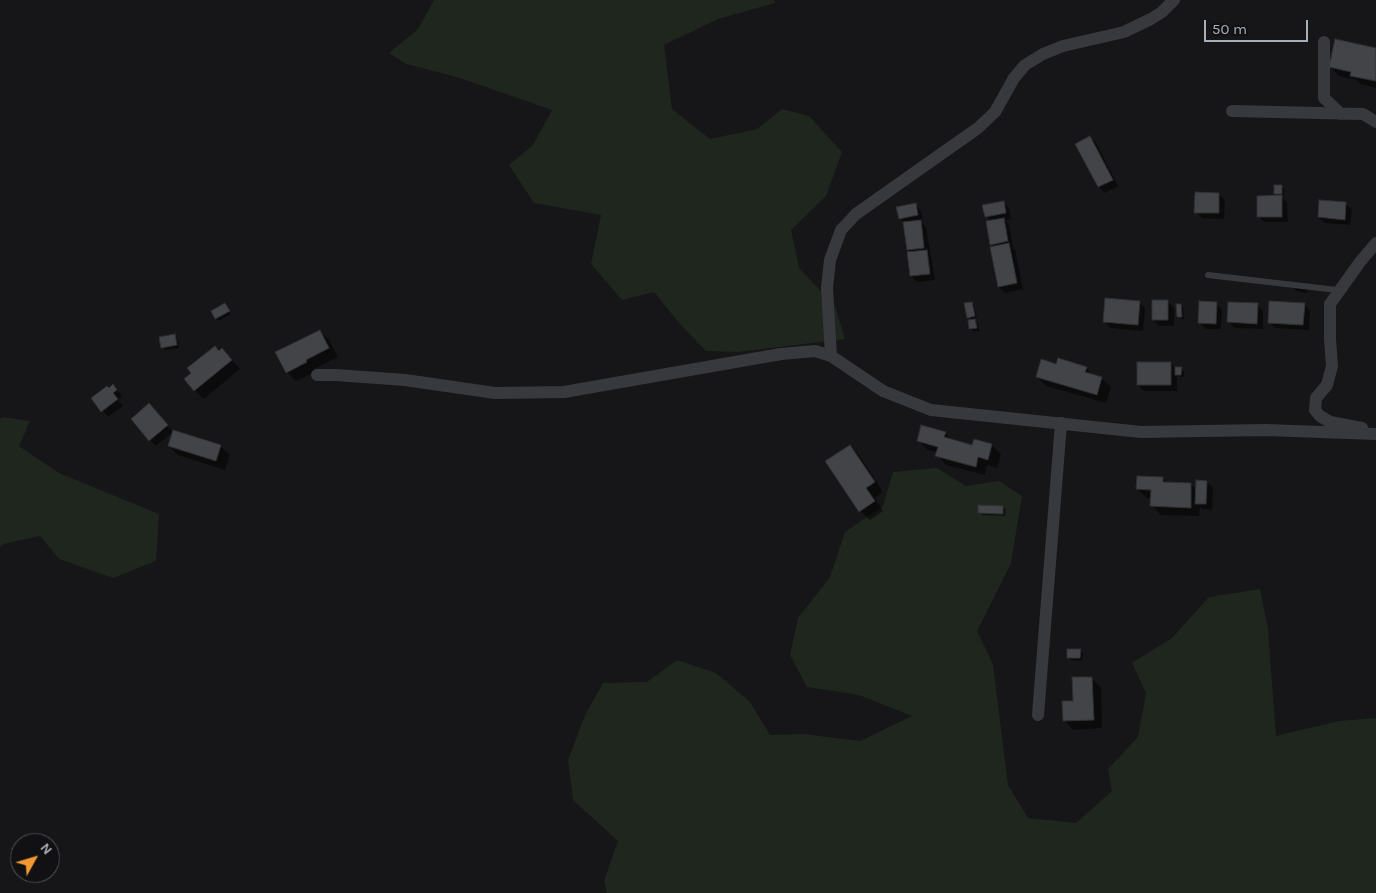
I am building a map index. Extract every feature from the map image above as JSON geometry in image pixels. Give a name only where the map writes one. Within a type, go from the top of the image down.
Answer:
[{"type":"street","points":[[831,356],[827,288],[830,260],[842,230],[856,214],[978,128],[995,112],[1014,78],[1026,65],[1043,54],[1063,46],[1124,32],[1162,12],[1174,0]]},
{"type":"street","points":[[1324,42],[1324,98],[1341,114]]},
{"type":"street","points":[[1232,111],[1364,114],[1376,122]]},
{"type":"street","points":[[1376,243],[1330,304],[1332,366],[1327,385],[1316,398],[1315,410],[1320,416],[1330,422],[1357,426],[1376,433]]},
{"type":"street","points":[[317,376],[336,375],[405,380],[495,393],[564,392],[782,354],[815,351],[831,356],[883,391],[931,410],[1141,432],[1266,430],[1376,433]]},
{"type":"street","points":[[1038,715],[1061,424]]},
{"type":"lane","points":[[1208,275],[1337,290],[1330,304]]},
{"type":"shaded area","points":[[434,0],[774,0],[775,3],[718,19],[664,45],[672,109],[710,139],[757,129],[782,109],[809,116],[842,152],[826,196],[791,230],[799,268],[835,306],[845,339],[738,352],[706,351],[680,324],[654,292],[622,300],[591,264],[601,215],[534,203],[509,165],[533,145],[552,110],[457,77],[406,64],[389,53],[418,29]]},
{"type":"shaded area","points":[[3,417],[30,421],[19,446],[59,473],[159,514],[156,561],[113,578],[59,559],[40,536],[4,544],[0,547],[0,419]]},
{"type":"shaded area","points":[[937,468],[966,486],[999,481],[1022,496],[1011,563],[977,631],[993,664],[1008,785],[1028,818],[1076,823],[1112,791],[1108,769],[1138,737],[1146,693],[1132,663],[1172,638],[1209,597],[1260,589],[1268,629],[1276,736],[1339,721],[1376,718],[1376,893],[607,893],[604,881],[618,841],[573,800],[568,760],[585,715],[603,683],[647,682],[677,660],[716,673],[750,702],[770,735],[803,734],[860,741],[912,716],[859,695],[807,687],[790,655],[798,618],[830,577],[845,532],[883,506],[893,472]]},
{"type":"building","points":[[1335,39],[1376,48],[1376,81],[1350,76],[1351,72],[1329,67]]},
{"type":"building","points":[[1090,136],[1113,180],[1098,187],[1075,144]]},
{"type":"building","points":[[1274,185],[1282,185],[1282,194],[1274,194]]},
{"type":"building","points":[[1195,192],[1219,193],[1219,213],[1194,213]]},
{"type":"building","points":[[1282,195],[1282,217],[1257,217],[1257,196]]},
{"type":"building","points":[[1319,200],[1346,202],[1345,220],[1318,217]]},
{"type":"building","points":[[1004,201],[1006,213],[985,217],[982,205]]},
{"type":"building","points":[[916,203],[918,215],[899,219],[896,207]]},
{"type":"building","points":[[1004,218],[1008,241],[990,245],[986,221]]},
{"type":"building","points":[[921,220],[924,248],[907,250],[903,222]]},
{"type":"building","points":[[1009,243],[1017,283],[998,287],[990,247]]},
{"type":"building","points":[[927,250],[930,274],[910,276],[907,252]]},
{"type":"building","points":[[1105,298],[1140,301],[1138,325],[1103,322]]},
{"type":"building","points":[[1152,300],[1168,300],[1168,320],[1152,320]]},
{"type":"building","points":[[1199,301],[1217,302],[1216,324],[1198,323]]},
{"type":"building","points":[[1269,301],[1305,303],[1303,325],[1268,323]]},
{"type":"building","points":[[972,302],[975,316],[967,318],[964,303]]},
{"type":"building","points":[[1228,302],[1258,303],[1257,324],[1227,322]]},
{"type":"building","points":[[225,303],[230,311],[215,319],[211,311]]},
{"type":"building","points":[[1176,304],[1181,304],[1182,317],[1177,317]]},
{"type":"building","points":[[975,319],[977,328],[969,329],[968,320]]},
{"type":"building","points":[[320,330],[329,348],[286,373],[275,352]]},
{"type":"building","points":[[175,334],[177,345],[161,348],[159,337]]},
{"type":"building","points":[[215,346],[219,351],[222,348],[232,360],[194,391],[184,379],[191,373],[187,368]]},
{"type":"building","points":[[1058,358],[1087,367],[1085,372],[1102,377],[1097,395],[1036,377],[1041,359],[1056,364]]},
{"type":"building","points":[[1137,362],[1171,362],[1171,385],[1137,385]]},
{"type":"building","points":[[1175,367],[1182,367],[1181,375],[1175,375]]},
{"type":"building","points":[[113,384],[117,390],[113,393],[118,399],[101,412],[91,398],[107,386],[109,388]]},
{"type":"building","points":[[149,403],[168,425],[149,441],[131,419]]},
{"type":"building","points":[[921,425],[946,432],[944,437],[972,445],[974,439],[992,444],[988,460],[978,457],[976,467],[935,456],[938,447],[917,441]]},
{"type":"building","points":[[173,430],[221,445],[216,461],[168,446]]},
{"type":"building","points":[[850,445],[875,482],[866,488],[875,501],[859,512],[825,461]]},
{"type":"building","points":[[1137,476],[1163,477],[1163,482],[1191,483],[1191,508],[1150,506],[1151,490],[1136,489]]},
{"type":"building","points":[[1196,480],[1207,481],[1206,504],[1195,504]]},
{"type":"building","points":[[978,505],[1003,506],[1003,514],[978,513]]},
{"type":"building","points":[[1067,649],[1081,649],[1080,658],[1067,658]]},
{"type":"building","points":[[1072,677],[1092,677],[1094,720],[1063,721],[1062,701],[1073,701]]}]
